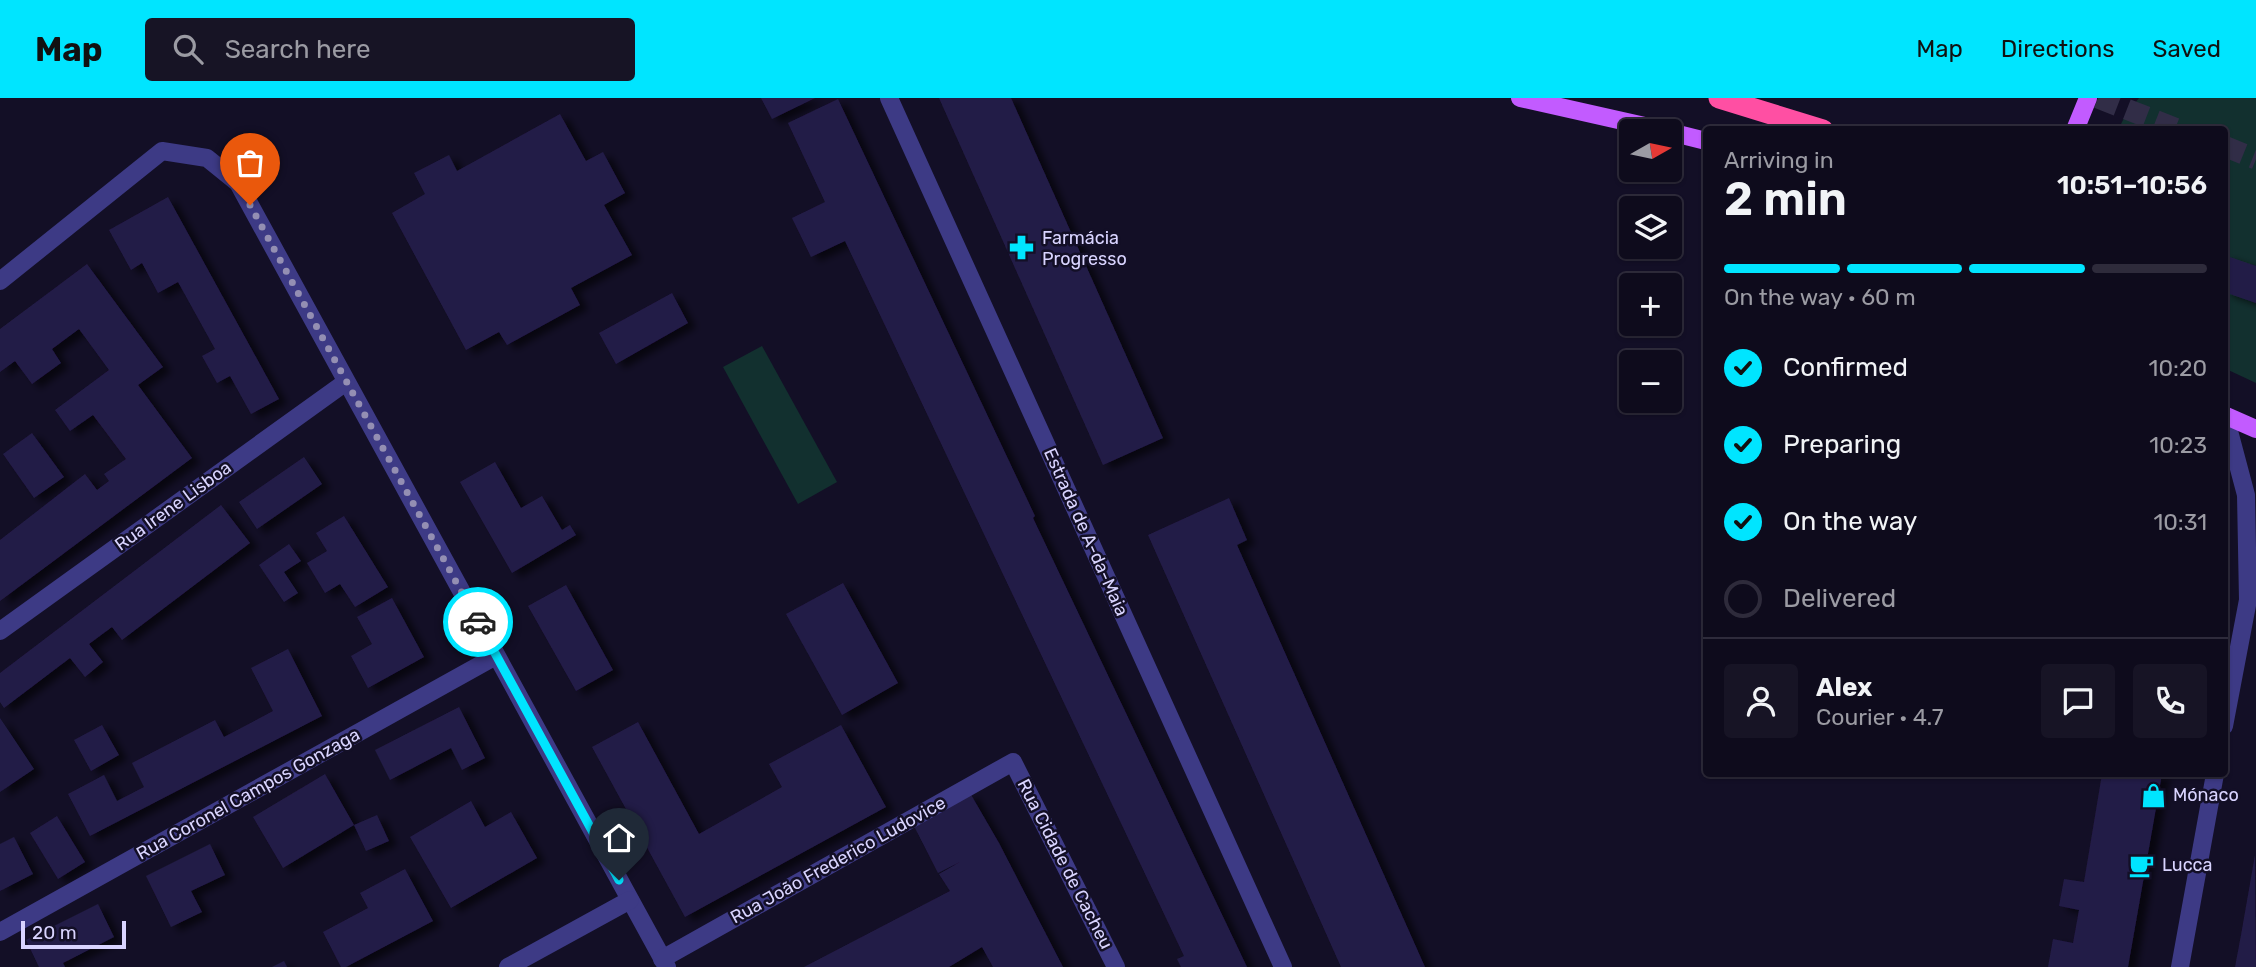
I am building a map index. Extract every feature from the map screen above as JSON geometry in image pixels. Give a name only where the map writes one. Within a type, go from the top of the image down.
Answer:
[{"type":"highway","points":[[1719,98],[1810,126]]},
{"type":"main road","points":[[1520,98],[1619,121]]},
{"type":"main road","points":[[2077,126],[2088,98]]},
{"type":"main road","points":[[1682,135],[1703,140]]},
{"type":"main road","points":[[2228,417],[2256,429]]},
{"type":"street","name":"Estrada de A-da-Maia","points":[[889,98],[1283,967]]},
{"type":"street","name":"Rua João Frederico Ludovice","points":[[0,281],[162,151],[207,158],[238,183],[664,963],[1013,762]]},
{"type":"street","name":"Rua Irene Lisboa","points":[[0,631],[346,382]]},
{"type":"street","points":[[2228,427],[2246,495],[2252,595],[2228,707]]},
{"type":"street","name":"Rua Coronel Campos Gonzaga","points":[[0,932],[496,656]]},
{"type":"street","name":"Rua Cidade de Cacheu","points":[[1013,762],[1116,967]]},
{"type":"street","points":[[2180,967],[2214,777]]},
{"type":"street","points":[[508,967],[630,900]]},
{"type":"green space","points":[[2139,98],[2256,98],[2256,383],[2228,370],[2228,126],[2120,126]]},
{"type":"green space","points":[[762,346],[837,482],[798,504],[723,367]]},
{"type":"building","points":[[761,98],[815,98],[772,119]]},
{"type":"building","points":[[939,98],[1011,98],[1163,438],[1103,465]]},
{"type":"building","points":[[838,99],[1035,516],[1033,518],[1247,967],[1181,967],[1177,959],[1184,956],[845,241],[811,257],[792,218],[825,202],[788,123]]},
{"type":"building","points":[[560,114],[586,161],[603,152],[625,193],[604,205],[632,255],[571,288],[580,305],[507,345],[499,332],[466,350],[392,213],[425,194],[414,173],[449,155],[457,171]]},
{"type":"building","points":[[168,197],[279,399],[251,414],[230,376],[217,383],[202,356],[215,349],[178,282],[158,293],[142,263],[131,270],[109,230]]},
{"type":"building","points":[[2228,256],[2256,266],[2256,303],[2228,293]]},
{"type":"building","points":[[87,264],[163,367],[138,385],[192,458],[0,601],[0,540],[85,474],[97,490],[109,481],[104,474],[126,459],[93,415],[70,431],[55,410],[109,370],[79,329],[52,349],[61,363],[32,384],[15,361],[0,372],[0,329]]},
{"type":"building","points":[[672,293],[688,323],[616,364],[599,333]]},
{"type":"building","points":[[32,433],[64,477],[34,498],[3,454]]},
{"type":"building","points":[[304,457],[322,484],[257,529],[239,502]]},
{"type":"building","points":[[495,462],[521,508],[542,496],[562,530],[570,525],[576,535],[512,573],[460,482]]},
{"type":"building","points":[[1229,498],[1247,540],[1237,545],[1425,967],[1341,967],[1148,535]]},
{"type":"building","points":[[221,505],[250,543],[122,640],[112,627],[89,644],[103,662],[85,677],[70,658],[4,708],[0,702],[0,673]]},
{"type":"building","points":[[344,516],[388,587],[355,607],[340,584],[325,593],[307,563],[327,551],[316,533]]},
{"type":"building","points":[[289,544],[301,561],[284,572],[298,593],[284,602],[259,565]]},
{"type":"building","points":[[843,583],[898,683],[842,715],[786,614]]},
{"type":"building","points":[[566,585],[613,670],[576,691],[528,606]]},
{"type":"building","points":[[392,598],[424,657],[368,688],[351,656],[372,644],[357,617]]},
{"type":"building","points":[[288,649],[322,716],[90,836],[68,794],[104,775],[117,801],[144,787],[132,763],[215,720],[224,737],[273,711],[251,668]]},
{"type":"building","points":[[459,707],[485,758],[462,770],[451,748],[390,780],[375,750]]},
{"type":"building","points":[[0,718],[34,769],[0,792]]},
{"type":"building","points":[[638,722],[699,834],[782,787],[769,764],[841,725],[886,807],[685,917],[592,747]]},
{"type":"building","points":[[102,725],[119,755],[91,771],[74,740]]},
{"type":"building","points":[[325,774],[354,825],[283,868],[253,817]]},
{"type":"building","points":[[2102,777],[2161,777],[2128,967],[2048,967],[2053,939],[2073,943],[2079,910],[2059,906],[2064,879],[2084,882]]},
{"type":"building","points":[[970,793],[1063,967],[993,967],[982,947],[949,967],[804,967],[950,891],[939,874],[960,862],[938,873],[914,826]]},
{"type":"building","points":[[471,801],[485,827],[511,812],[537,858],[451,908],[410,837]]},
{"type":"building","points":[[377,815],[389,841],[366,851],[354,825]]},
{"type":"building","points":[[57,816],[85,862],[58,879],[30,833]]},
{"type":"building","points":[[14,837],[33,874],[0,891],[0,844]]},
{"type":"building","points":[[210,844],[225,875],[191,891],[202,912],[171,927],[146,876]]},
{"type":"building","points":[[2255,855],[2256,967],[2235,967],[2241,935]]},
{"type":"building","points":[[405,869],[433,921],[346,967],[341,967],[323,932],[368,908],[360,893]]},
{"type":"building","points":[[98,904],[114,937],[63,963],[65,967],[39,967],[26,940]]},
{"type":"building","points":[[284,961],[287,967],[272,967]]},
{"type":"tunnel","points":[[2098,98],[2170,126]]},
{"type":"tunnel","points":[[2228,148],[2256,159]]},
{"type":"way so far","points":[[250,205],[478,622]]},
{"type":"place","name":"Farmácia Progresso","points":[[1022,248]]},
{"type":"place","name":"Mónaco","points":[[2153,795]]},
{"type":"place","name":"Lucca","points":[[2142,865]]},
{"type":"route","points":[[478,622],[619,880]]}]
